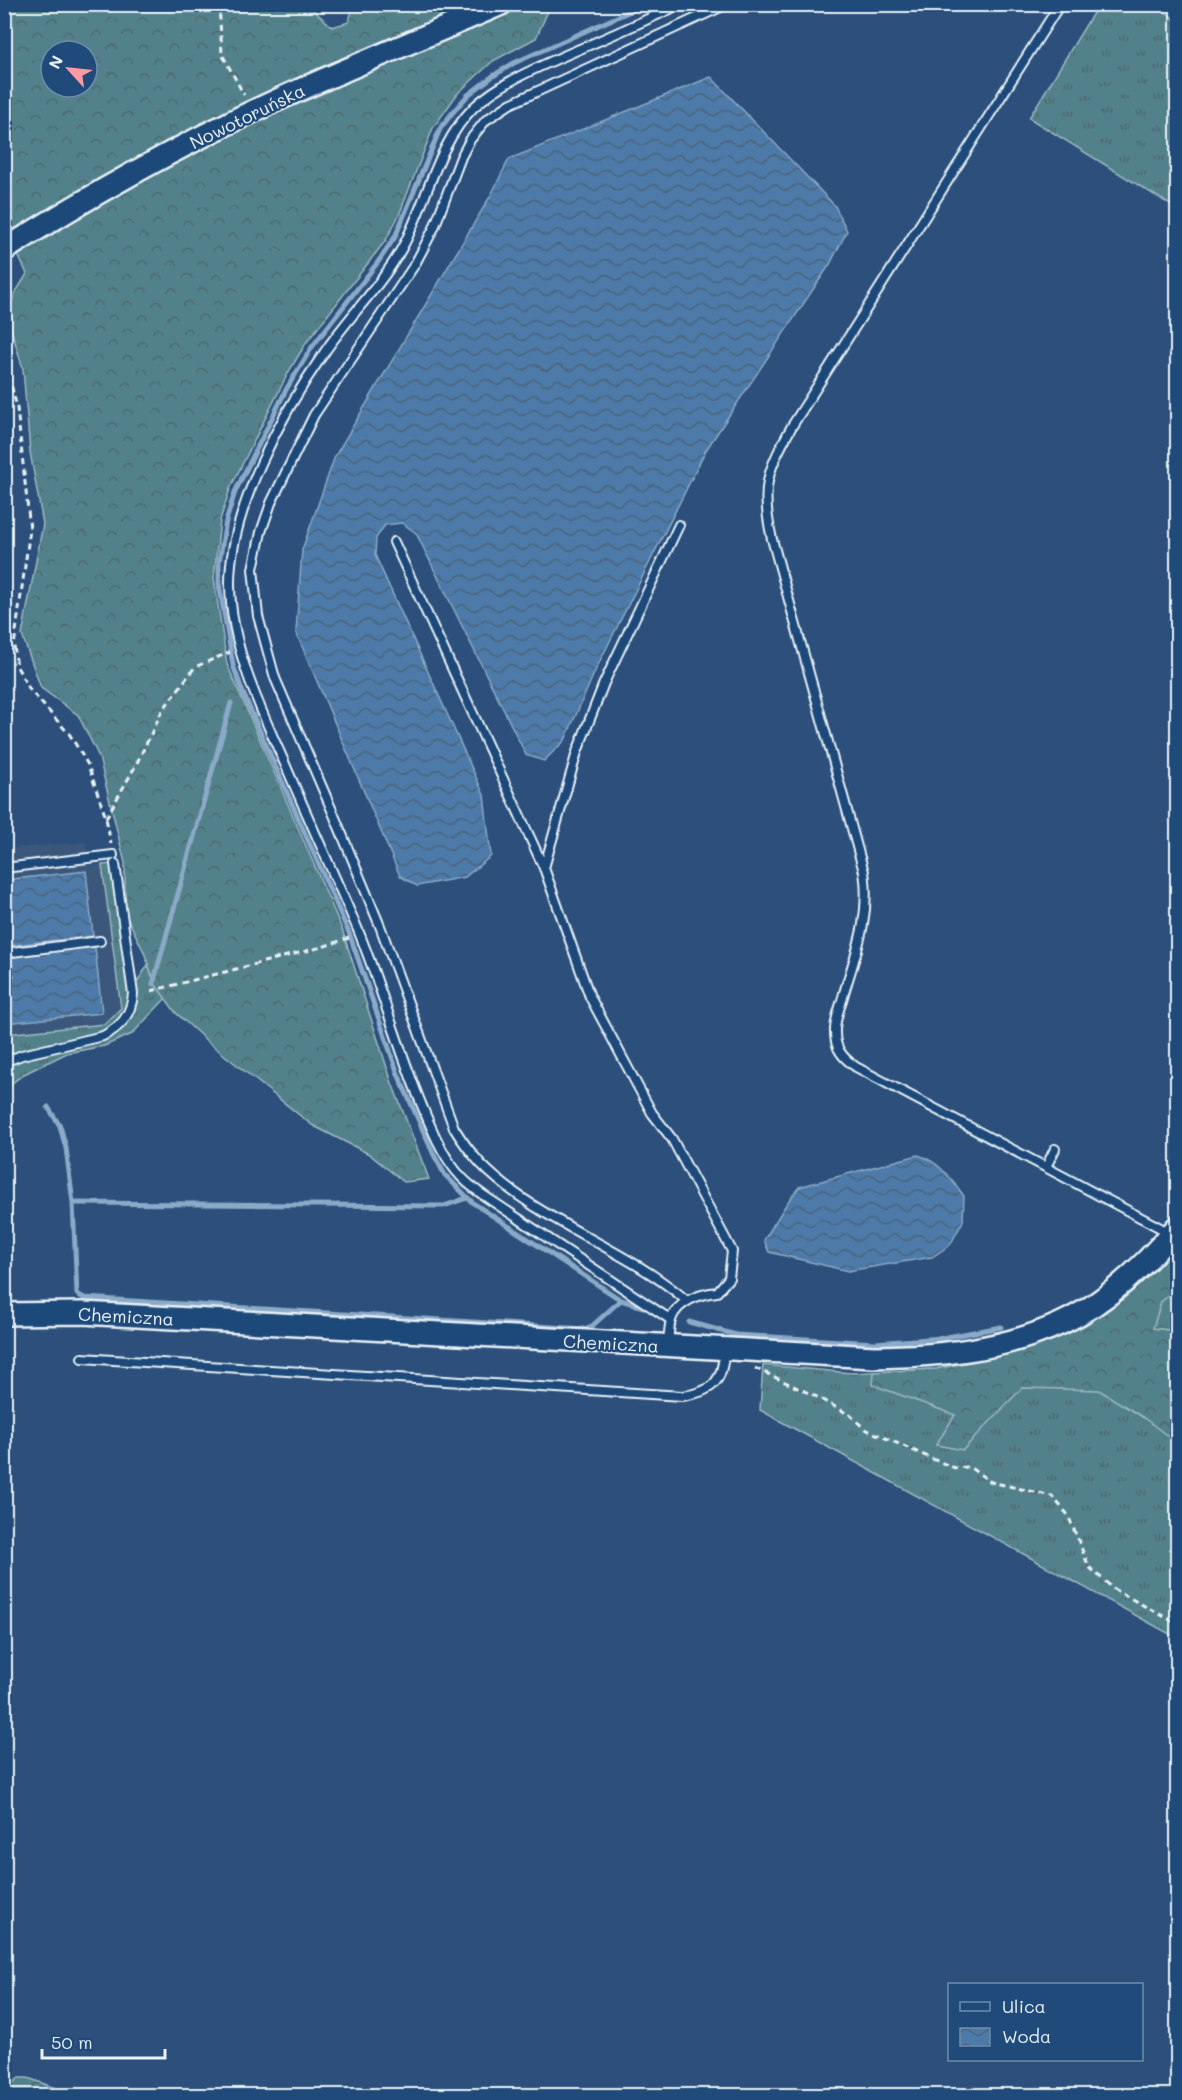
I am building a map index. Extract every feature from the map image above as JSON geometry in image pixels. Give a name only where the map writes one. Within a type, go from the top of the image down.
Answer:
[{"type":"street","name":"Nowotoruńska","points":[[4,250],[134,173],[253,112],[501,4]]},
{"type":"street","name":"Chemiczna","points":[[4,1314],[82,1313],[874,1357],[909,1357],[976,1348],[1028,1336],[1063,1322],[1092,1306],[1124,1282],[1174,1230]]},
{"type":"lane","points":[[671,1320],[483,1195],[467,1183],[443,1151],[408,1073],[359,934],[262,713],[241,650],[230,583],[234,545],[241,516],[272,441],[323,353],[401,250],[450,138],[474,107],[494,92],[531,71],[681,4]]},
{"type":"lane","points":[[687,1301],[656,1277],[549,1214],[496,1178],[470,1152],[454,1128],[380,926],[274,678],[258,616],[253,569],[261,531],[271,503],[314,415],[415,264],[434,228],[461,157],[479,127],[510,104],[727,4]]},
{"type":"lane","points":[[1060,4],[792,426],[774,461],[768,478],[765,499],[772,539],[867,886],[862,933],[834,1032],[840,1052],[856,1067],[1046,1167],[1174,1230]]},
{"type":"lane","points":[[544,868],[577,752],[604,682],[679,525]]},
{"type":"lane","points":[[394,542],[544,868],[590,997],[652,1113],[672,1139],[732,1251],[729,1278],[717,1292],[702,1294],[687,1301],[678,1309],[671,1320],[668,1346]]},
{"type":"lane","points":[[4,868],[114,859],[133,994],[126,1018],[103,1036],[22,1055],[4,1062]]},
{"type":"lane","points":[[4,953],[100,941]]},
{"type":"lane","points":[[1046,1167],[1055,1149]]},
{"type":"lane","points":[[82,1358],[682,1395],[699,1393],[712,1386],[722,1373],[728,1349]]},
{"type":"path","points":[[219,4],[222,54],[253,112]]},
{"type":"path","points":[[4,356],[16,408],[30,529],[15,646],[17,667],[30,690],[70,735],[88,765],[106,818],[114,859]]},
{"type":"path","points":[[106,818],[136,765],[162,711],[195,667],[227,652],[241,650]]},
{"type":"path","points":[[151,991],[322,947],[348,938]]},
{"type":"path","points":[[728,1349],[759,1371],[815,1396],[850,1415],[865,1429],[955,1468],[969,1467],[991,1482],[1052,1496],[1068,1515],[1089,1567],[1115,1590],[1178,1624]]},
{"type":"shaded area","points":[[86,842],[88,866],[102,865],[121,1008],[105,1024],[5,1034],[5,849]]},
{"type":"green space","points":[[5,5],[308,5],[332,27],[349,22],[353,5],[547,5],[549,9],[536,38],[493,61],[458,93],[433,128],[399,215],[386,240],[306,343],[288,373],[230,489],[220,520],[214,578],[227,664],[342,929],[392,1083],[429,1179],[404,1182],[369,1154],[312,1125],[208,1042],[176,1013],[155,984],[144,952],[125,913],[125,863],[99,757],[78,715],[41,688],[22,635],[43,524],[30,452],[23,369],[7,315],[14,295],[27,274],[5,227]]},
{"type":"green space","points":[[1098,5],[1157,5],[1177,21],[1177,209],[1029,118]]},
{"type":"green space","points":[[112,864],[127,982],[129,985],[135,985],[148,965],[155,984],[166,998],[132,1034],[104,1046],[67,1053],[24,1074],[11,1084],[5,1115],[5,1034],[105,1024],[121,1008],[102,865]]},
{"type":"green space","points":[[1177,1241],[1177,1638],[760,1410],[763,1365],[852,1373],[936,1369],[1019,1351],[1077,1328],[1123,1297],[1162,1260]]},
{"type":"green space","points":[[1177,1241],[1177,1289],[1161,1302],[1153,1328],[1177,1331],[1177,1443],[1144,1418],[1099,1390],[1022,1388],[963,1450],[936,1445],[955,1415],[873,1385],[874,1372],[936,1369],[1019,1351],[1077,1328],[1123,1297],[1162,1260]]},
{"type":"green space","points":[[19,2078],[28,2078],[74,2095],[5,2095],[5,2089]]},
{"type":"water","points":[[711,77],[835,206],[847,231],[830,264],[706,450],[596,669],[565,740],[544,761],[526,755],[416,533],[402,523],[385,525],[376,538],[375,555],[484,795],[491,856],[465,877],[417,886],[400,876],[296,632],[302,550],[335,456],[491,195],[509,159]]},
{"type":"water","points":[[86,871],[93,936],[5,946],[5,880]]},
{"type":"water","points":[[95,947],[102,1013],[5,1023],[5,957]]},
{"type":"water","points":[[918,1155],[939,1166],[964,1196],[963,1221],[950,1245],[932,1257],[848,1271],[769,1252],[764,1240],[799,1187]]},
{"type":"waterway","points":[[643,1307],[621,1300],[473,1203],[445,1175],[398,1074],[349,933],[243,693],[233,665],[219,584],[219,562],[226,521],[235,492],[287,388],[312,347],[395,237],[440,129],[453,112],[468,95],[514,63],[646,4]]},
{"type":"waterway","points":[[153,984],[231,703]]},
{"type":"waterway","points":[[48,1107],[60,1126],[66,1148],[73,1203],[77,1294],[84,1298],[584,1329],[592,1326],[621,1300]]},
{"type":"waterway","points":[[73,1203],[444,1206],[467,1198]]},
{"type":"waterway","points":[[689,1322],[736,1335],[875,1343],[942,1338],[1001,1327]]}]
